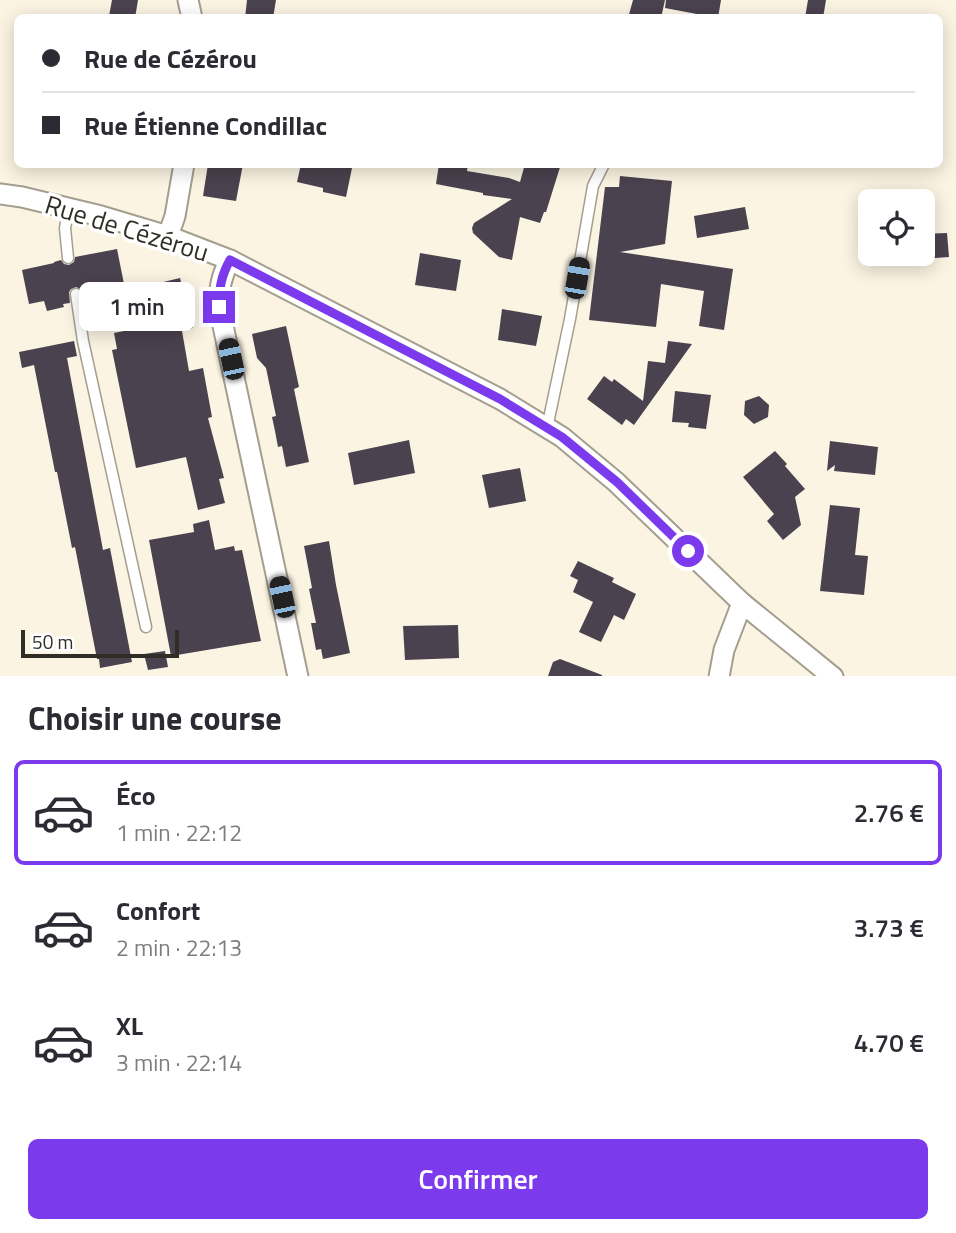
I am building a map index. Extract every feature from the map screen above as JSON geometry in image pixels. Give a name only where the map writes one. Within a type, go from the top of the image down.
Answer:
[{"type":"street","points":[[168,236],[175,216],[183,168]]},
{"type":"street","name":"Rue de Cézérou","points":[[0,194],[69,208],[168,236],[230,260],[500,399],[562,437],[617,482],[742,603],[832,676]]},
{"type":"street","points":[[230,260],[219,284],[219,307],[298,676]]},
{"type":"street","points":[[719,676],[724,650],[742,603]]},
{"type":"lane","points":[[547,428],[570,319],[593,186],[602,168]]},
{"type":"lane","points":[[68,258],[65,228],[69,208]]},
{"type":"lane","points":[[76,294],[83,341],[146,627]]},
{"type":"building","points":[[112,0],[138,0],[136,14],[109,14]]},
{"type":"building","points":[[247,0],[276,0],[274,14],[245,14]]},
{"type":"building","points":[[633,0],[665,0],[662,14],[629,14]]},
{"type":"building","points":[[666,0],[721,0],[719,14],[697,14],[665,8]]},
{"type":"building","points":[[808,0],[826,0],[824,14],[806,14]]},
{"type":"building","points":[[207,168],[242,168],[236,201],[203,196]]},
{"type":"building","points":[[300,168],[352,168],[346,197],[297,182]]},
{"type":"building","points":[[438,168],[467,168],[467,171],[520,182],[524,168],[560,168],[540,223],[520,217],[512,260],[499,257],[473,233],[472,228],[474,223],[512,199],[436,184]]},
{"type":"building","points":[[620,176],[672,181],[665,244],[620,252],[733,269],[724,330],[699,326],[704,291],[661,284],[656,327],[589,320],[605,187],[619,187]]},
{"type":"building","points":[[745,207],[749,229],[697,238],[694,216]]},
{"type":"building","points":[[935,233],[947,233],[949,257],[935,258]]},
{"type":"building","points":[[117,249],[124,284],[108,288],[110,298],[85,302],[82,290],[76,287],[69,292],[70,303],[63,304],[64,307],[47,311],[44,301],[29,304],[22,270],[61,260],[69,265],[74,262],[75,257]]},
{"type":"building","points":[[420,253],[461,260],[456,291],[415,285]]},
{"type":"building","points":[[180,278],[193,328],[182,331],[189,371],[203,368],[212,417],[208,418],[224,478],[219,479],[225,503],[198,510],[186,457],[136,468],[112,350],[117,349],[114,333],[164,323],[155,284]]},
{"type":"building","points":[[502,309],[542,316],[536,346],[498,340]]},
{"type":"building","points":[[286,326],[299,387],[294,389],[309,462],[286,467],[282,446],[278,447],[272,417],[276,416],[266,368],[257,358],[252,334]]},
{"type":"building","points":[[74,341],[77,356],[67,358],[103,550],[110,548],[132,662],[100,668],[75,547],[72,548],[55,472],[34,365],[22,368],[19,352]]},
{"type":"building","points":[[668,341],[692,344],[634,425],[626,419],[622,425],[587,399],[604,376],[612,382],[614,379],[643,401],[648,361],[665,363]]},
{"type":"building","points":[[675,391],[711,395],[706,429],[688,427],[689,423],[672,422]]},
{"type":"building","points":[[759,396],[769,405],[768,417],[754,424],[744,415],[745,401]]},
{"type":"building","points":[[409,440],[415,473],[354,485],[348,453]]},
{"type":"building","points":[[830,441],[878,447],[875,475],[834,471],[835,465],[827,471]]},
{"type":"building","points":[[775,451],[805,489],[795,497],[801,525],[783,540],[767,521],[774,514],[743,477]]},
{"type":"building","points":[[520,468],[526,501],[489,508],[482,475]]},
{"type":"building","points":[[830,505],[860,508],[855,555],[868,556],[864,595],[820,591]]},
{"type":"building","points":[[209,520],[215,550],[234,546],[235,551],[242,550],[261,641],[171,656],[149,540],[194,532],[193,524]]},
{"type":"building","points":[[329,541],[350,653],[323,659],[321,649],[316,650],[311,623],[316,623],[304,546]]},
{"type":"building","points":[[578,561],[614,578],[612,582],[636,594],[624,620],[614,615],[601,642],[579,632],[593,602],[573,592],[578,580],[570,576]]},
{"type":"building","points":[[458,625],[459,658],[405,660],[403,626]]},
{"type":"building","points":[[165,651],[168,667],[148,670],[144,654]]},
{"type":"building","points":[[560,659],[602,676],[548,676],[553,662]]},
{"type":"route","points":[[219,307],[219,284],[230,260],[500,399],[562,437],[617,482],[688,551]]}]
